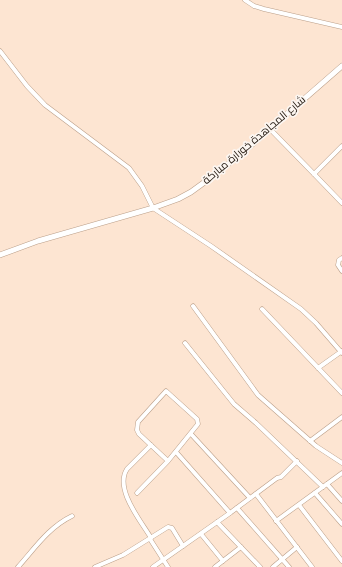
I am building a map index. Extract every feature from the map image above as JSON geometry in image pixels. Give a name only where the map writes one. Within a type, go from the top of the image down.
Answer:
[{"type":"street","points":[[245,0],[254,6],[264,9],[342,26]]},
{"type":"street","points":[[0,51],[27,86],[45,105],[129,168],[142,186],[153,208],[211,246],[300,309],[316,323],[342,352],[318,368]]},
{"type":"street","name":"شارع المجاهدة خورارة مباركة","points":[[0,255],[38,241],[153,208],[178,199],[202,184],[226,166],[342,66]]},
{"type":"street","points":[[270,129],[342,203]]},
{"type":"street","points":[[314,174],[342,146]]},
{"type":"street","points":[[342,258],[339,260],[338,265],[342,271]]},
{"type":"street","points":[[193,306],[258,395],[310,441],[342,463]]},
{"type":"street","points":[[262,309],[342,393]]},
{"type":"street","points":[[185,343],[234,404],[342,501]]},
{"type":"street","points":[[137,492],[168,461],[198,424],[197,419],[166,391],[138,422],[137,426],[139,434],[168,461]]},
{"type":"street","points":[[310,441],[342,417]]},
{"type":"street","points":[[191,434],[250,498]]},
{"type":"street","points":[[150,445],[127,469],[123,481],[127,497],[151,538],[162,561],[168,567]]},
{"type":"street","points":[[176,452],[230,513]]},
{"type":"street","points":[[153,567],[277,478],[281,477],[297,461]]},
{"type":"street","points":[[276,521],[342,474]]},
{"type":"street","points":[[315,493],[342,524]]},
{"type":"street","points":[[256,494],[312,567]]},
{"type":"street","points":[[299,505],[342,561]]},
{"type":"street","points":[[237,508],[289,567]]},
{"type":"street","points":[[18,567],[48,532],[62,521],[72,516]]},
{"type":"street","points":[[217,522],[260,567]]},
{"type":"street","points":[[95,567],[123,555],[165,528],[170,527],[183,546]]},
{"type":"street","points":[[201,534],[222,564]]},
{"type":"street","points":[[215,567],[222,564],[241,547]]},
{"type":"street","points":[[273,567],[297,547]]}]
